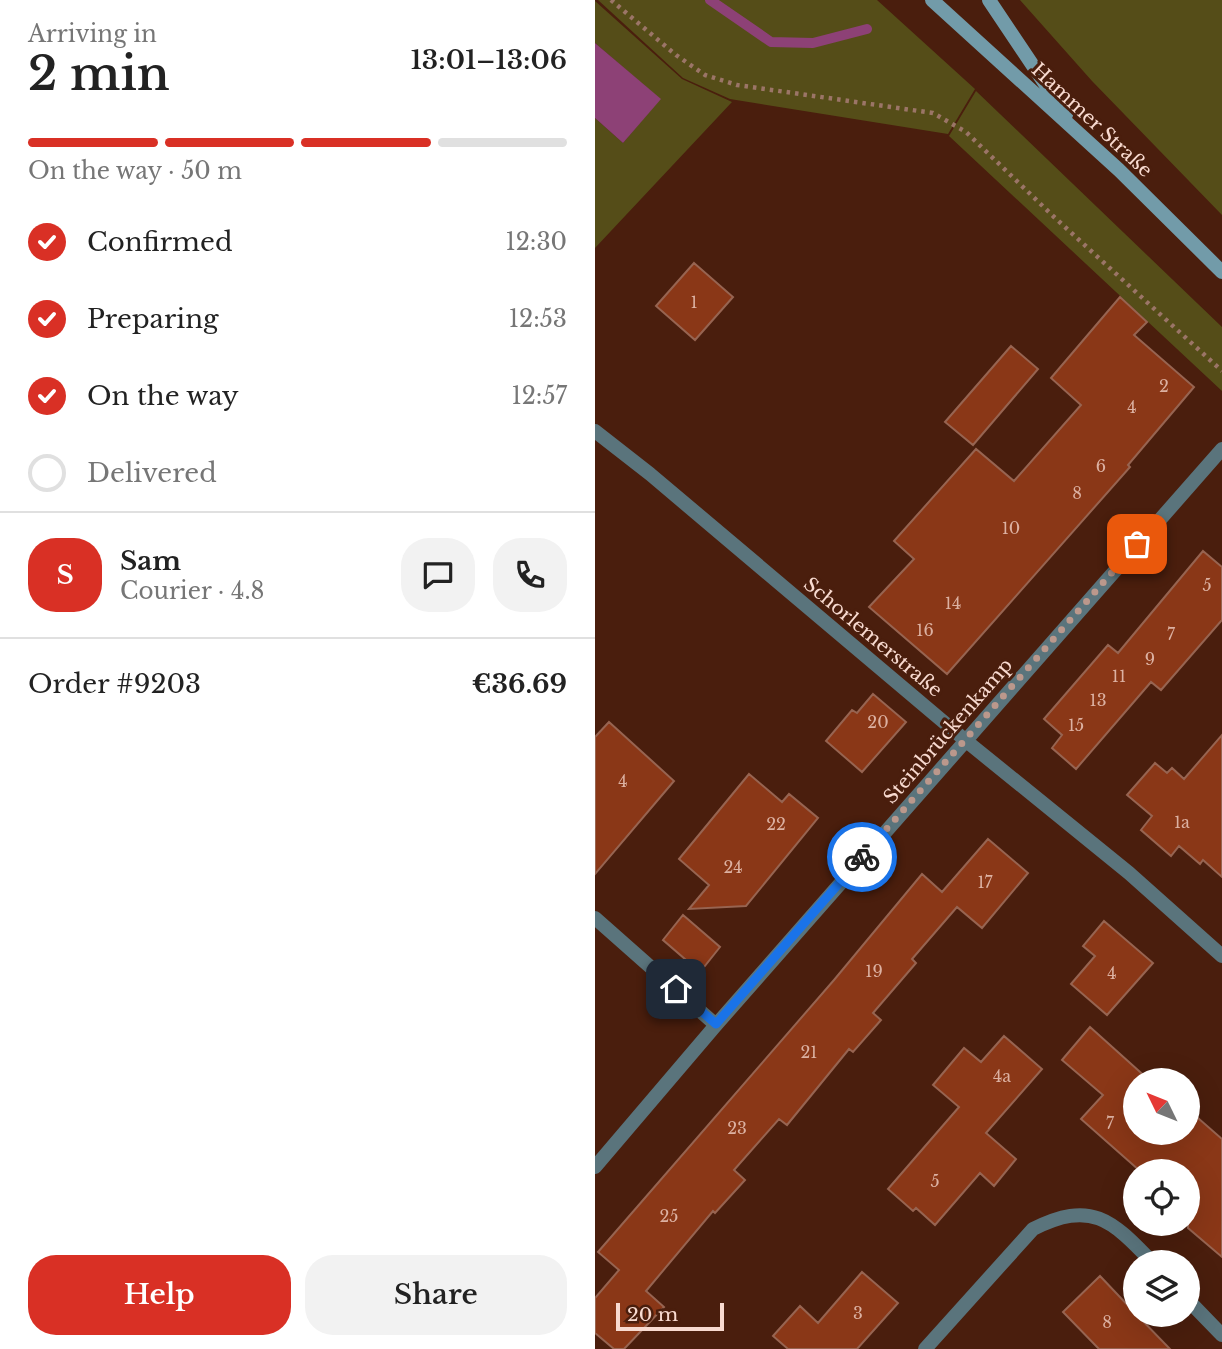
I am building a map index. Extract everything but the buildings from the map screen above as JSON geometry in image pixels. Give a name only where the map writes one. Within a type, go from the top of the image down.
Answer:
[{"type":"main road","name":"Hammer Straße","points":[[932,0],[1079,133],[1222,272]]},
{"type":"main road","points":[[989,0],[1079,133]]},
{"type":"street","name":"Schorlemerstraße","points":[[595,431],[650,474],[965,740],[1129,873],[1222,956]]},
{"type":"street","name":"Steinbrückenkamp","points":[[595,1167],[716,1024],[1222,449]]},
{"type":"street","points":[[595,918],[716,1024]]},
{"type":"street","points":[[925,1349],[1033,1229],[1052,1220],[1068,1214],[1085,1214],[1100,1219],[1140,1250]]},
{"type":"street","points":[[1200,1312],[1222,1335]]},
{"type":"path","points":[[611,0],[676,55],[705,75],[737,85],[933,113],[966,132],[1222,371]]},
{"type":"shaded area","points":[[598,0],[877,0],[975,89],[948,134],[730,99],[683,78]]},
{"type":"shaded area","points":[[1020,0],[1222,0],[1222,215],[1092,81]]},
{"type":"shaded area","points":[[595,1],[682,79],[732,102],[595,248],[595,118],[623,143],[660,99],[595,43]]},
{"type":"shaded area","points":[[595,43],[661,99],[623,143],[595,118]]},
{"type":"shaded area","points":[[976,91],[1222,327],[1222,391],[949,136]]},
{"type":"waterway","points":[[710,0],[771,42],[813,43],[867,29]]},
{"type":"way so far","points":[[862,857],[1137,544]]},
{"type":"route","points":[[676,989],[716,1024],[862,857]]}]
